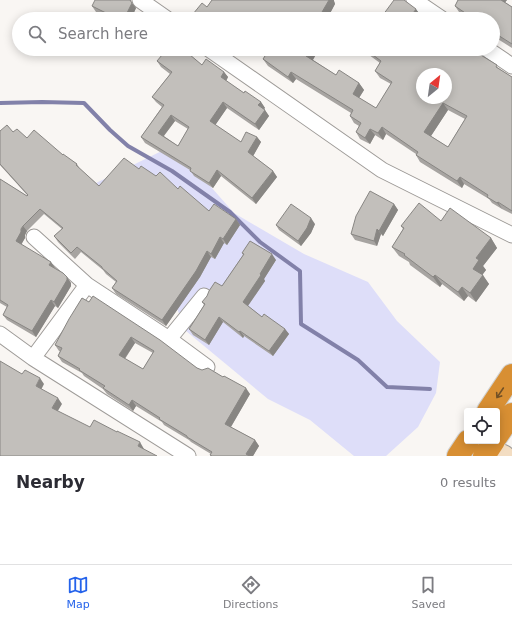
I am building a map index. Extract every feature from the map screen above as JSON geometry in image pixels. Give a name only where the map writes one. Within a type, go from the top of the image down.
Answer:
[{"type":"highway","points":[[490,408],[512,375]]},
{"type":"highway","points":[[458,456],[466,444]]},
{"type":"street","points":[[140,0],[157,12]]},
{"type":"street","points":[[414,0],[432,12]]},
{"type":"street","points":[[219,56],[382,170],[512,235]]},
{"type":"street","points":[[497,56],[512,66]]},
{"type":"street","points":[[34,237],[87,285],[207,366]]},
{"type":"street","points":[[33,358],[87,285]]},
{"type":"street","points":[[169,339],[204,296]]},
{"type":"street","points":[[0,334],[33,358],[188,456]]},
{"type":"shaded area","points":[[174,145],[234,213],[304,254],[368,282],[397,321],[440,362],[436,393],[418,427],[386,456],[354,456],[310,420],[268,399],[186,331],[148,236],[96,183]]},
{"type":"building","points":[[95,0],[130,0],[132,3],[128,12],[104,12],[92,6]]},
{"type":"building","points":[[212,0],[329,0],[322,12],[195,12],[202,3],[207,7]]},
{"type":"building","points":[[394,0],[404,0],[416,9],[414,12],[385,12]]},
{"type":"building","points":[[458,0],[501,0],[512,7],[512,44],[500,36],[500,12],[464,12],[455,6]]},
{"type":"building","points":[[161,56],[191,56],[202,65],[206,59],[224,72],[221,77],[244,93],[245,91],[261,102],[258,105],[265,110],[255,124],[223,102],[210,121],[241,142],[246,132],[257,137],[248,152],[273,171],[252,198],[217,170],[209,183],[190,171],[191,168],[141,137],[164,105],[152,97],[172,72],[157,61]],"holes":[[[171,115],[189,127],[178,146],[158,133]]]},
{"type":"building","points":[[265,56],[306,56],[336,75],[339,70],[359,83],[353,94],[376,108],[392,82],[375,71],[381,61],[374,56],[482,56],[512,77],[512,211],[487,197],[488,195],[460,177],[457,181],[416,155],[418,152],[382,127],[378,133],[370,129],[365,138],[356,132],[361,123],[350,116],[353,110],[291,72],[288,77],[263,59]],"holes":[[[416,68],[452,68],[452,104],[445,104],[467,116],[448,147],[424,132],[442,104],[416,104]]]},
{"type":"building","points":[[7,125],[13,132],[17,129],[27,138],[34,130],[63,155],[77,164],[76,165],[99,186],[124,158],[139,169],[141,166],[156,176],[160,172],[178,189],[180,186],[209,211],[214,204],[236,219],[223,239],[220,237],[211,254],[207,251],[196,271],[162,320],[112,288],[117,281],[77,247],[71,253],[54,236],[63,228],[40,209],[23,226],[16,241],[51,262],[49,265],[63,273],[67,277],[67,280],[54,302],[51,300],[32,331],[3,315],[8,305],[0,300],[0,179],[27,196],[28,195],[0,164],[0,131]]},
{"type":"building","points":[[370,191],[394,204],[379,231],[377,229],[374,241],[351,234],[356,216]]},
{"type":"building","points":[[419,203],[441,221],[450,208],[491,238],[476,258],[479,260],[473,269],[483,275],[470,293],[462,287],[458,292],[435,275],[433,277],[404,255],[405,254],[392,247],[404,228],[401,226]]},
{"type":"building","points":[[291,204],[311,218],[307,228],[298,241],[276,225]]},
{"type":"building","points":[[250,241],[272,254],[260,274],[261,275],[243,302],[262,317],[264,314],[285,329],[269,351],[219,317],[205,340],[189,329],[205,304],[202,302],[215,282],[222,286],[244,254],[242,253]]},
{"type":"building","points":[[93,296],[160,340],[197,368],[202,370],[208,368],[246,388],[225,424],[255,440],[246,454],[249,456],[210,455],[212,452],[159,419],[160,418],[132,400],[129,405],[103,388],[105,386],[58,356],[62,348],[55,345],[69,319],[82,298],[89,302]],"holes":[[[131,337],[154,351],[143,369],[119,355]]]},
{"type":"building","points":[[0,361],[22,374],[25,370],[40,378],[36,386],[58,398],[52,408],[90,427],[94,420],[140,442],[138,446],[157,456],[0,456]]},
{"type":"waterway","points":[[0,103],[84,103],[128,146],[172,171],[230,212],[260,242],[300,271],[301,324],[358,360],[387,387],[430,389]]}]
